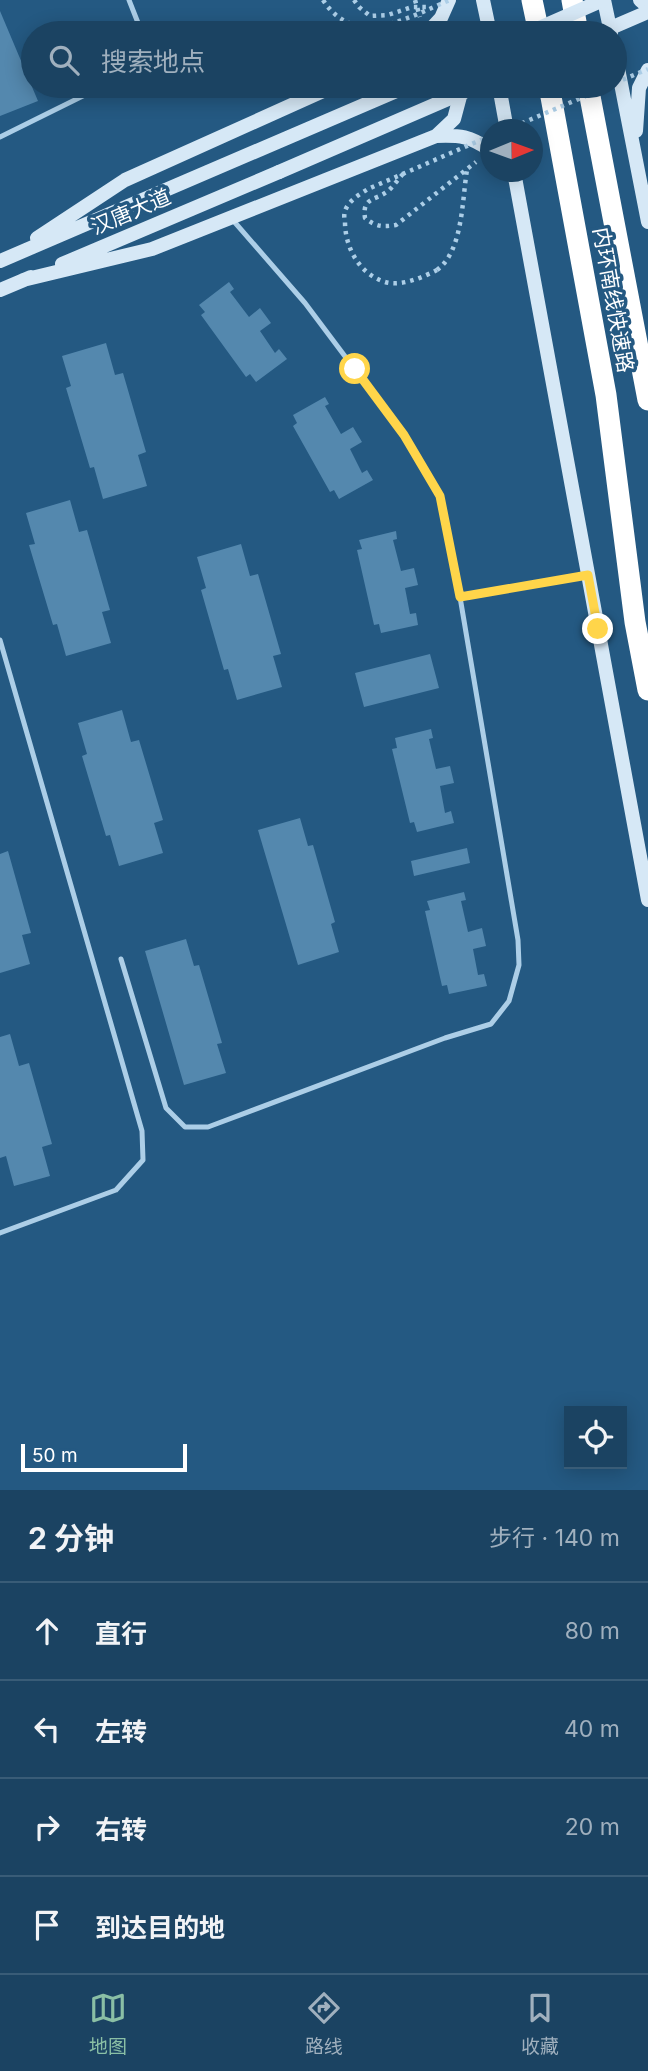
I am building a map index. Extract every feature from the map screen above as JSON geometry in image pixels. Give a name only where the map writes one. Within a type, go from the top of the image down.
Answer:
[{"type":"highway","points":[[533,0],[537,21]]},
{"type":"highway","points":[[572,0],[576,21]]},
{"type":"highway","name":"内环南线快速路","points":[[551,98],[606,395],[635,622],[648,691]]},
{"type":"highway","name":"内环南线快速路","points":[[590,98],[648,400]]},
{"type":"main road","points":[[439,21],[450,0]]},
{"type":"main road","points":[[483,0],[487,21]]},
{"type":"main road","points":[[556,21],[604,0],[608,21]]},
{"type":"main road","points":[[640,0],[648,7]]},
{"type":"main road","points":[[627,21],[648,12]]},
{"type":"main road","points":[[635,153],[639,88],[648,69]]},
{"type":"main road","points":[[4,259],[125,180],[307,98]]},
{"type":"main road","name":"汉唐大道","points":[[4,259],[381,98]]},
{"type":"main road","name":"汉唐大道","points":[[0,290],[450,98]]},
{"type":"main road","points":[[436,136],[454,120],[460,98]]},
{"type":"main road","points":[[501,98],[505,119]]},
{"type":"main road","points":[[624,98],[648,222]]},
{"type":"main road","points":[[23,280],[152,249],[436,136],[457,135],[480,143]]},
{"type":"main road","points":[[513,182],[518,191]]},
{"type":"main road","points":[[516,182],[648,900]]},
{"type":"lane","points":[[129,0],[137,21]]},
{"type":"lane","points":[[0,137],[79,98]]},
{"type":"lane","points":[[121,960],[166,1108],[185,1127],[208,1128],[445,1038],[491,1024],[509,1001],[519,965],[519,940],[440,496],[404,435],[306,303],[231,218]]},
{"type":"lane","points":[[460,597],[588,575]]},
{"type":"lane","points":[[0,640],[142,1130],[143,1160],[116,1190],[0,1233]]},
{"type":"path","points":[[323,0],[331,12],[345,21]]},
{"type":"path","points":[[354,0],[370,16],[388,15],[412,7],[432,8]]},
{"type":"path","points":[[401,21],[450,0]]},
{"type":"path","points":[[627,78],[648,69]]},
{"type":"path","points":[[532,119],[581,98]]},
{"type":"path","points":[[467,169],[456,244],[444,265],[421,278],[385,282],[366,271],[352,255],[345,236],[344,212],[353,199],[368,189],[480,141]]},
{"type":"path","points":[[403,174],[387,192],[367,203],[364,210],[365,219],[384,227],[396,225],[480,158]]},
{"type":"building","points":[[0,11],[21,61],[21,98],[37,98],[38,101],[0,116]]},
{"type":"building","points":[[229,282],[234,289],[230,292],[249,317],[260,308],[271,323],[260,331],[275,353],[279,349],[287,359],[256,382],[250,374],[246,377],[201,315],[205,312],[199,305]]},
{"type":"building","points":[[106,343],[115,375],[123,373],[146,452],[138,455],[147,486],[103,499],[94,467],[90,468],[66,388],[71,386],[62,356]]},
{"type":"building","points":[[325,397],[329,404],[325,406],[341,434],[353,427],[362,442],[350,449],[362,473],[367,470],[373,480],[339,499],[334,490],[330,492],[293,426],[297,423],[293,415]]},
{"type":"building","points":[[70,500],[79,532],[87,530],[110,610],[102,612],[111,643],[66,656],[57,624],[53,625],[29,545],[35,544],[26,513]]},
{"type":"building","points":[[396,531],[397,539],[393,540],[401,571],[414,568],[418,585],[405,588],[410,614],[416,613],[418,625],[381,633],[379,624],[374,625],[357,550],[362,549],[359,540]]},
{"type":"building","points":[[241,544],[250,576],[258,574],[281,654],[273,656],[282,687],[237,700],[228,669],[224,670],[201,590],[206,588],[197,557]]},
{"type":"building","points":[[430,654],[439,688],[364,707],[355,673]]},
{"type":"building","points":[[122,710],[131,742],[139,740],[163,820],[154,823],[163,853],[119,866],[110,835],[106,836],[82,756],[87,754],[78,723]]},
{"type":"building","points":[[431,729],[433,738],[429,739],[436,769],[450,766],[454,783],[440,786],[445,813],[451,811],[454,823],[417,832],[414,822],[410,823],[392,749],[397,748],[395,738]]},
{"type":"building","points":[[300,818],[308,846],[313,845],[335,922],[331,924],[339,952],[298,965],[258,830]]},
{"type":"building","points":[[467,848],[470,863],[414,876],[411,861]]},
{"type":"building","points":[[8,851],[31,933],[22,935],[30,964],[0,973],[0,854]]},
{"type":"building","points":[[464,892],[466,900],[461,901],[468,932],[482,928],[486,946],[473,949],[478,975],[484,974],[487,986],[449,994],[447,985],[442,986],[425,911],[430,910],[427,901]]},
{"type":"building","points":[[186,939],[194,966],[199,965],[222,1043],[217,1044],[226,1073],[184,1085],[145,951]]},
{"type":"building","points":[[10,1034],[19,1066],[29,1063],[52,1144],[42,1147],[50,1176],[14,1186],[6,1156],[0,1158],[0,1037]]},
{"type":"route","points":[[355,369],[404,435],[440,496],[460,597],[588,575],[598,629]]}]
